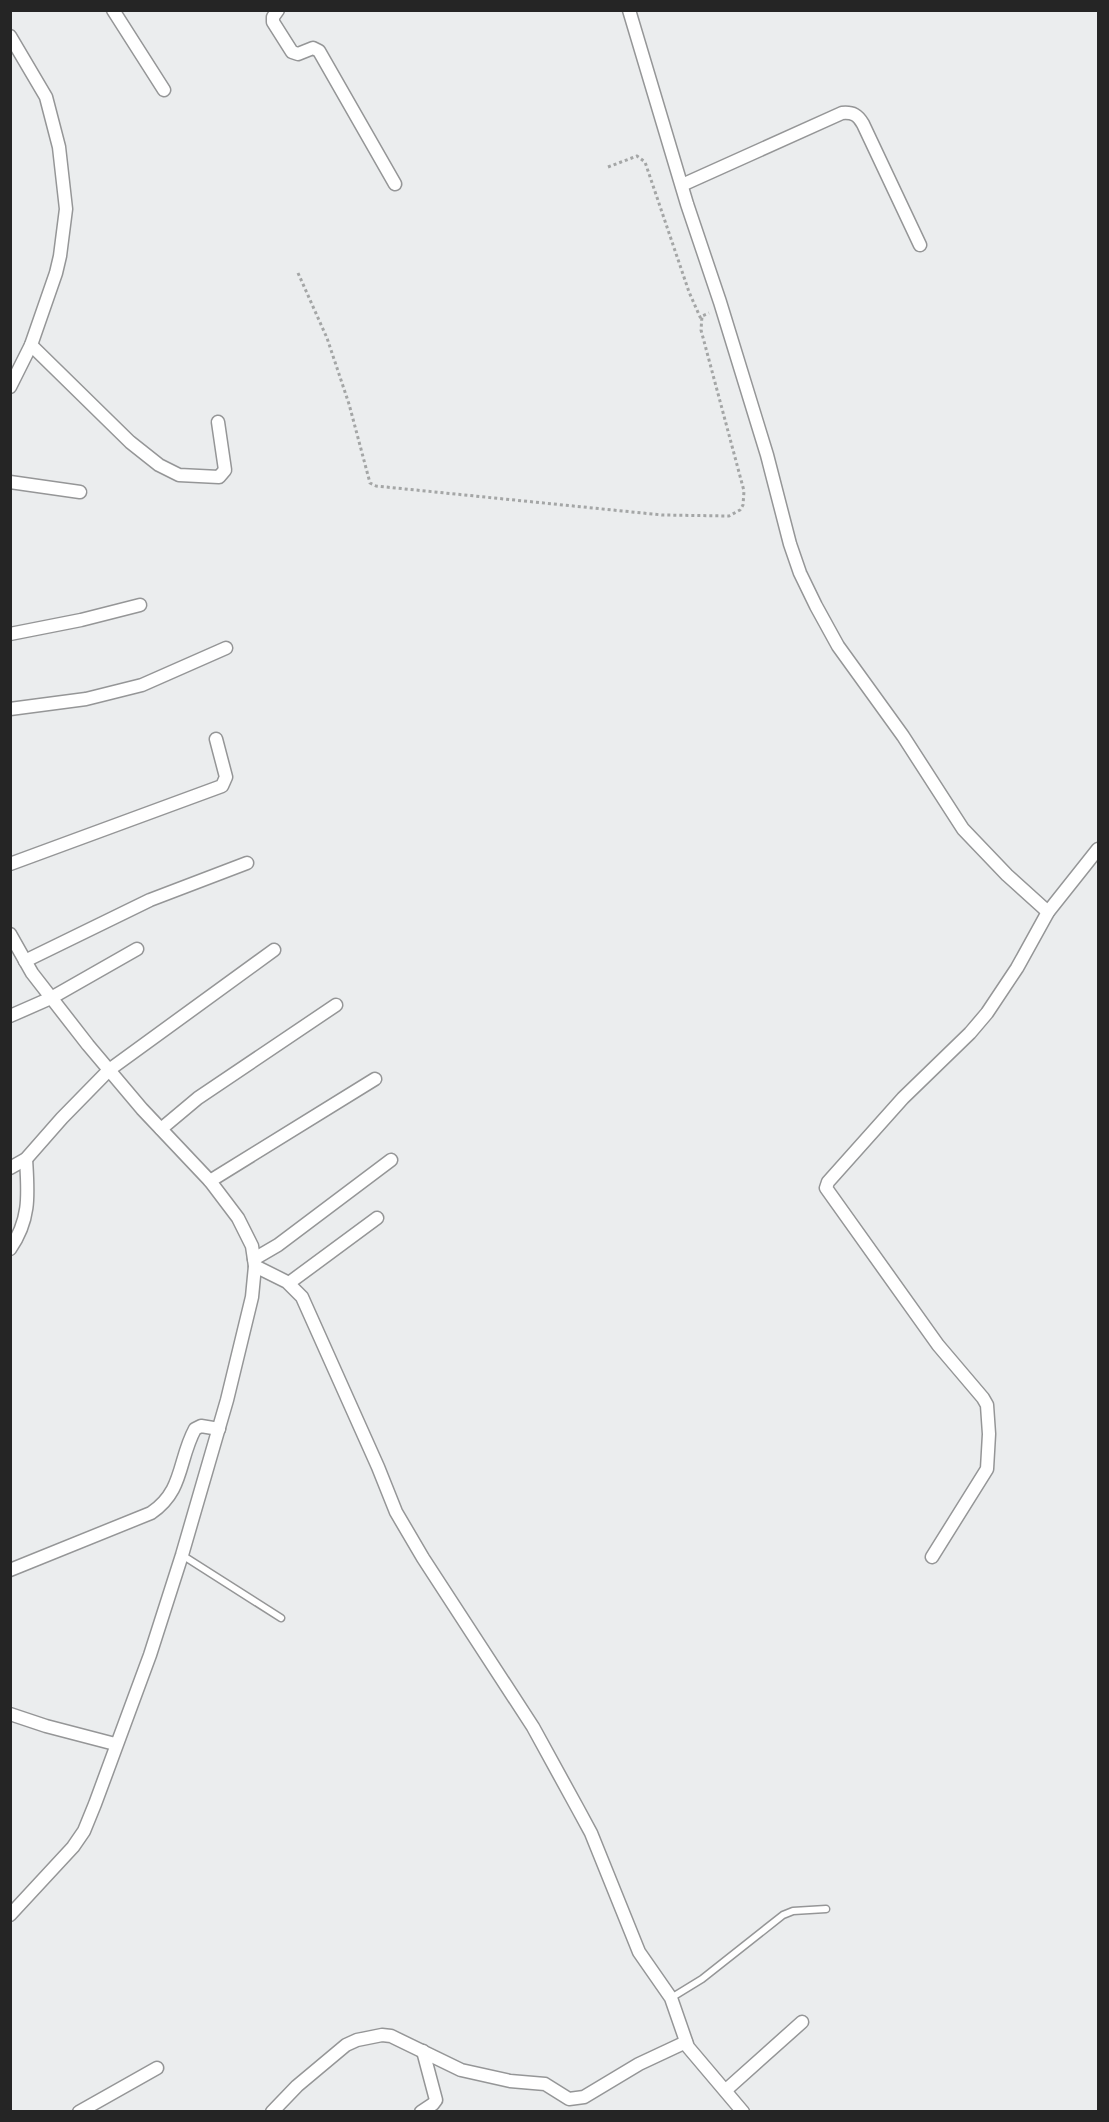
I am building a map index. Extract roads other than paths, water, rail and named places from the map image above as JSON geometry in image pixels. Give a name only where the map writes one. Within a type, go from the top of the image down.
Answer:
[{"type":"street","points":[[113,10],[164,90]]},
{"type":"street","points":[[278,10],[273,17],[273,22],[292,52],[298,54],[313,48],[319,51],[395,184]]},
{"type":"street","points":[[629,10],[767,454],[790,544],[800,573],[824,622],[843,653],[893,721],[963,829],[1007,875],[1048,912]]},
{"type":"street","points":[[10,36],[46,96],[59,147],[66,209],[56,273],[31,345],[10,387]]},
{"type":"street","points":[[682,185],[842,113],[849,112],[857,116],[863,124],[920,245]]},
{"type":"street","points":[[31,345],[130,442],[171,472],[179,475],[219,477],[222,475],[225,470],[218,422]]},
{"type":"street","points":[[10,482],[80,492]]},
{"type":"street","points":[[10,634],[140,605]]},
{"type":"street","points":[[10,709],[86,699],[142,685],[226,648]]},
{"type":"street","points":[[10,864],[222,786],[226,777],[216,739]]},
{"type":"street","points":[[933,1557],[987,1469],[989,1434],[987,1405],[938,1346],[826,1188],[836,1173],[903,1098],[987,1013],[1011,978],[1048,912],[1098,849]]},
{"type":"street","points":[[25,961],[150,900],[247,863]]},
{"type":"street","points":[[10,934],[14,948],[109,1070],[210,1182],[246,1231],[254,1262],[252,1297],[219,1429],[182,1555],[150,1655],[84,1832],[58,1865],[10,1915]]},
{"type":"street","points":[[10,1016],[51,998],[137,949]]},
{"type":"street","points":[[10,1168],[26,1159],[109,1070],[274,950]]},
{"type":"street","points":[[161,1129],[198,1098],[336,1005]]},
{"type":"street","points":[[210,1182],[375,1079]]},
{"type":"street","points":[[10,1249],[26,1216],[28,1203],[26,1159]]},
{"type":"street","points":[[254,1262],[391,1160]]},
{"type":"street","points":[[289,1283],[377,1218]]},
{"type":"street","points":[[254,1262],[289,1283],[302,1297],[396,1512],[537,1736],[591,1833],[639,1952],[671,1998],[692,2054],[743,2112]]},
{"type":"street","points":[[10,1570],[151,1513],[166,1503],[180,1473],[195,1429],[201,1426],[219,1429]]},
{"type":"street","points":[[10,1714],[115,1744]]},
{"type":"street","points":[[726,2090],[802,2022]]},
{"type":"street","points":[[272,2112],[327,2060],[357,2040],[375,2036],[391,2036],[461,2070],[510,2081],[545,2084],[565,2097],[573,2099],[584,2097],[639,2064],[686,2042]]},
{"type":"street","points":[[421,2112],[436,2100],[423,2051]]},
{"type":"street","points":[[79,2112],[157,2068]]},
{"type":"lane","points":[[182,1555],[281,1618]]},
{"type":"lane","points":[[671,1998],[702,1978],[783,1915],[793,1911],[826,1909]]}]
